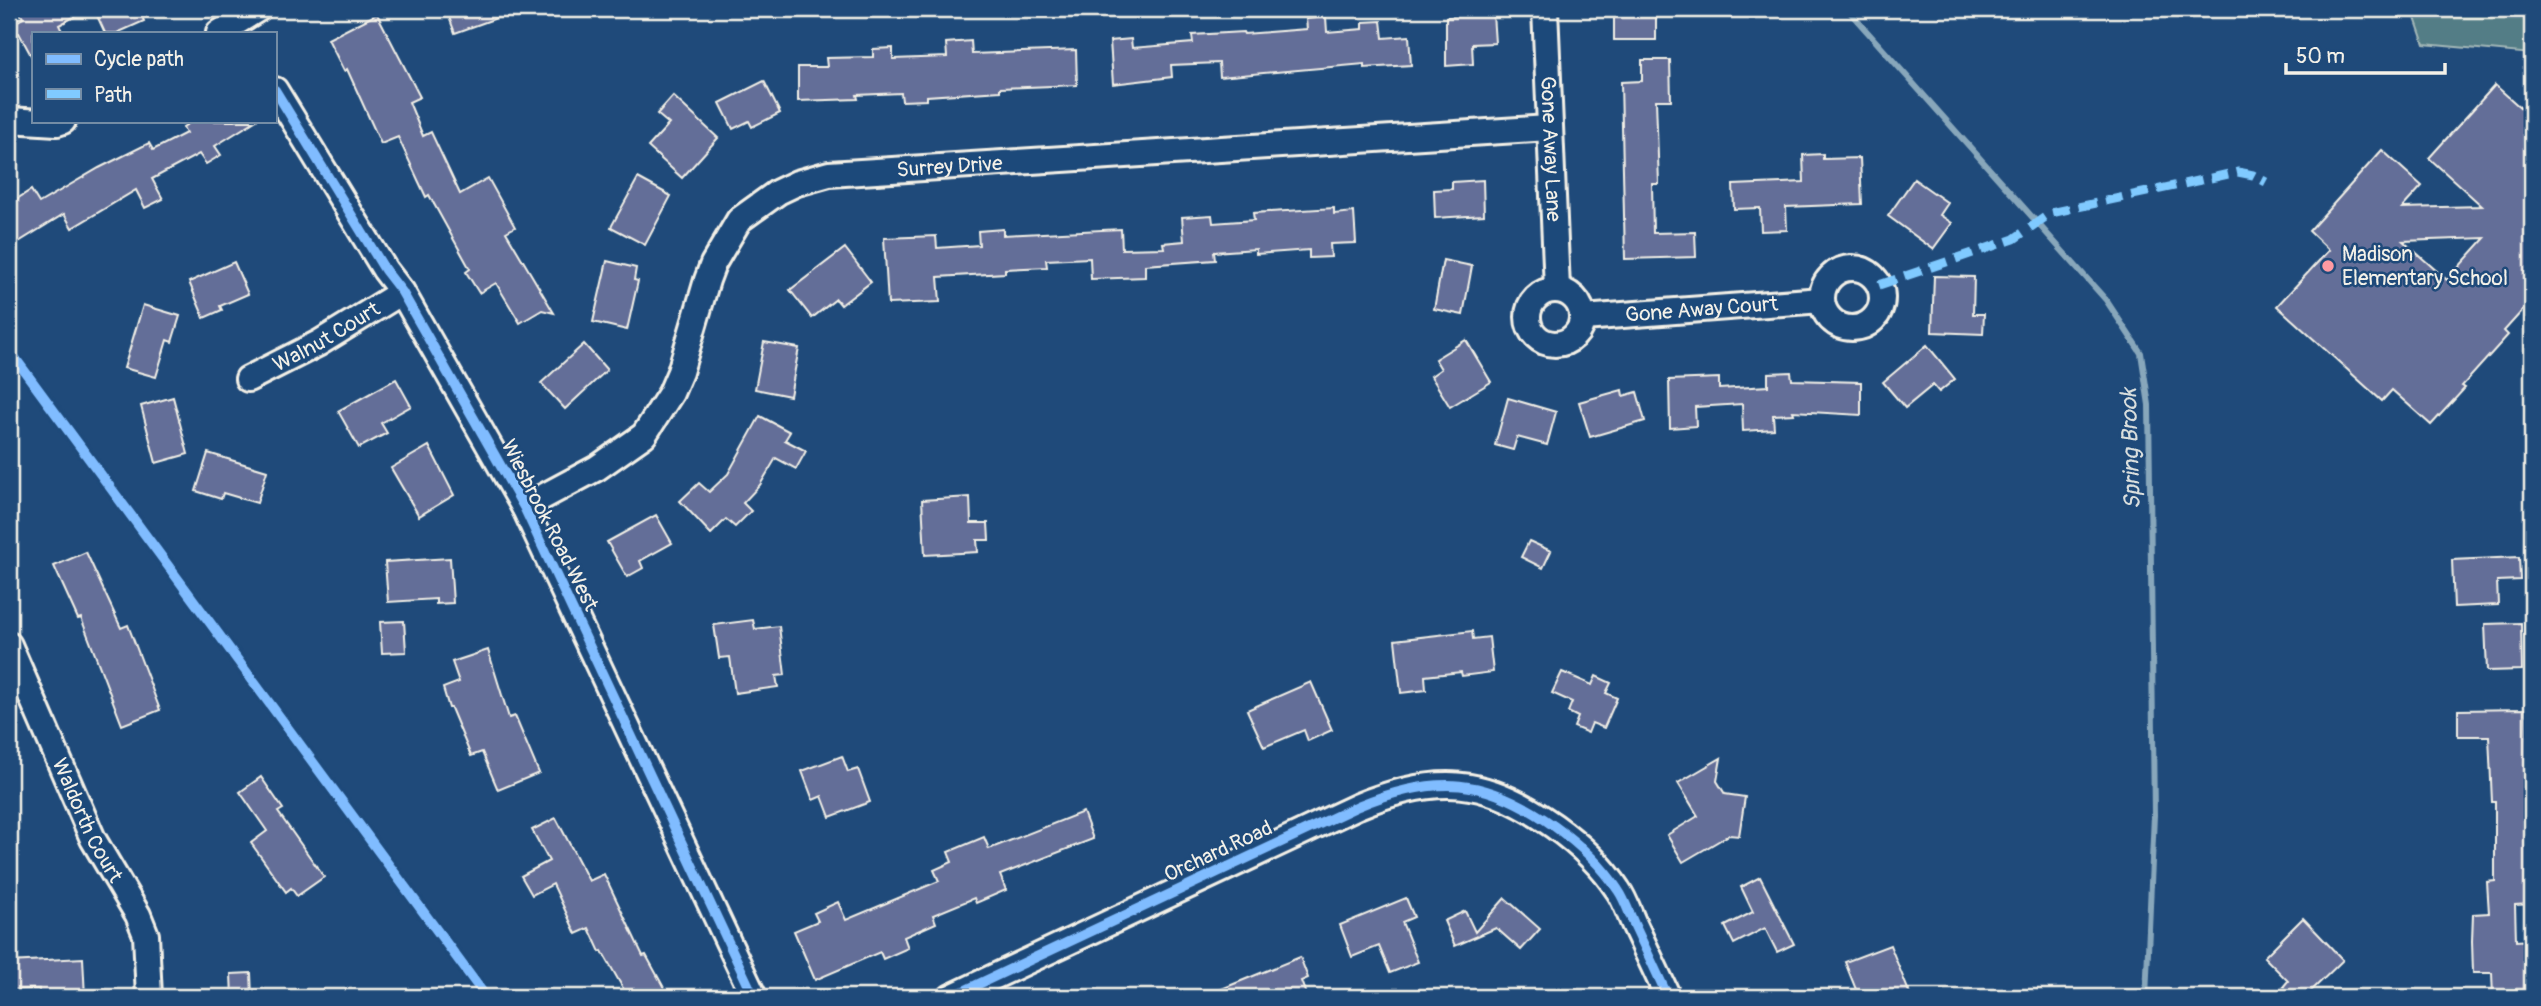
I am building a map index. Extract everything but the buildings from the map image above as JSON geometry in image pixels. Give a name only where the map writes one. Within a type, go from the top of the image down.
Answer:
[{"type":"street","points":[[229,25],[258,9]]},
{"type":"street","name":"Gone Away Lane","points":[[1545,9],[1557,289]]},
{"type":"street","name":"Wiesbrook Road West","points":[[276,92],[385,270],[402,292],[524,507],[754,997]]},
{"type":"street","points":[[9,120],[32,121]]},
{"type":"street","points":[[41,122],[60,122]]},
{"type":"street","name":"Surrey Drive","points":[[524,507],[597,468],[644,435],[671,393],[680,372],[707,279],[739,220],[778,192],[797,183],[829,174],[1549,128]]},
{"type":"street","points":[[1557,289],[1576,298],[1583,318],[1574,337],[1554,344],[1535,335],[1528,315],[1537,296],[1557,289]]},
{"type":"street","name":"Walnut Court","points":[[248,379],[319,343],[402,292]]},
{"type":"street","name":"Gone Away Court","points":[[1583,318],[1822,300]]},
{"type":"street","name":"Waldorth Court","points":[[9,645],[93,839],[138,915],[146,935],[149,997]]},
{"type":"street","name":"Orchard Road","points":[[951,997],[1391,793],[1412,787],[1450,785],[1472,787],[1512,799],[1530,808],[1574,840],[1596,861],[1619,892],[1668,997]]},
{"type":"green space","points":[[2412,9],[2532,9],[2532,54],[2424,44]]},
{"type":"waterway","name":"Spring Brook","points":[[1847,9],[2106,300],[2141,353],[2149,405],[2154,815],[2146,997]]},
{"type":"marked path","points":[[1879,285],[2014,239],[2051,213],[2238,172],[2253,175],[2266,182]]},
{"type":"cycle path","points":[[276,92],[385,270],[402,292],[524,507],[754,997]]},
{"type":"cycle path","points":[[9,350],[486,997]]},
{"type":"cycle path","points":[[951,997],[1358,806],[1386,796],[1436,785],[1483,790],[1506,798],[1554,826],[1581,847],[1620,894],[1668,997]]},
{"type":"place","name":"Madison Elementary School","points":[[2328,266]]}]
